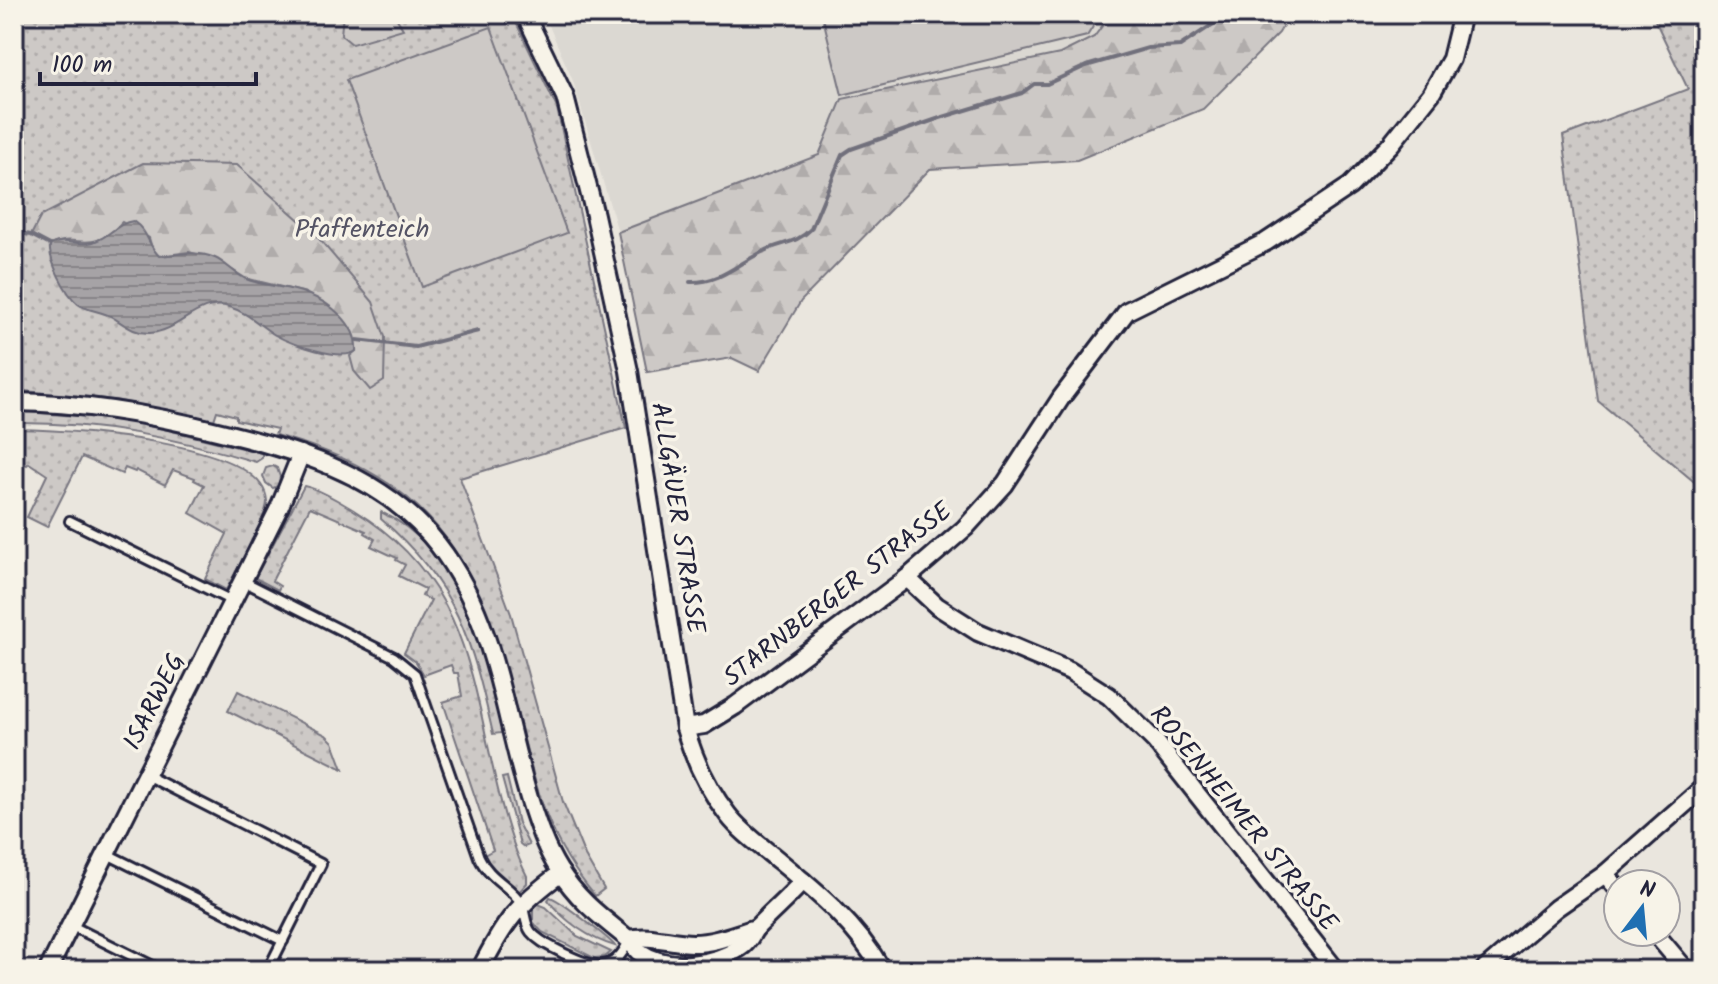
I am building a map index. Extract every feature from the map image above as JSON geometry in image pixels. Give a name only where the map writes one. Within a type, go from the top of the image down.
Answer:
[{"type":"street","name":"ALLGÄUER STRASSE","points":[[525,14],[565,97],[595,215],[629,371],[685,728],[692,754],[706,784],[729,817],[843,916],[882,970]]},
{"type":"street","name":"STARNBERGER STRASSE","points":[[685,728],[704,725],[735,706],[907,578],[965,528],[1005,484],[1061,398],[1127,311],[1266,242],[1350,186],[1391,144],[1431,94],[1451,59],[1462,14]]},
{"type":"street","points":[[14,402],[112,409],[192,425],[301,454],[343,471],[397,505],[429,535],[460,577],[485,630],[540,833],[561,873],[603,921],[629,939],[636,950],[686,966],[732,953],[747,942],[756,928],[803,881]]},
{"type":"street","name":"ISARWEG","points":[[48,970],[285,496],[301,454]]},
{"type":"street","name":"ROSENHEIMER STRASSE","points":[[907,578],[937,606],[978,632],[1070,671],[1109,696],[1155,741],[1336,970]]},
{"type":"street","points":[[1612,868],[1704,787]]},
{"type":"street","points":[[480,970],[521,903],[561,873]]},
{"type":"street","points":[[1484,970],[1556,908],[1602,876]]},
{"type":"street","points":[[629,939],[644,935],[679,943],[710,942],[756,928]]},
{"type":"street","points":[[1667,948],[1686,970]]},
{"type":"lane","points":[[70,521],[232,601]]},
{"type":"lane","points":[[243,581],[394,657],[415,674],[479,857],[490,874],[521,903],[526,924],[538,939],[584,963],[604,966],[622,953],[629,939]]},
{"type":"lane","points":[[145,775],[321,864],[268,970]]},
{"type":"lane","points":[[105,853],[283,941]]},
{"type":"lane","points":[[70,925],[161,970]]},
{"type":"lane","points":[[679,943],[686,966]]},
{"type":"shaded area","points":[[544,14],[1111,14],[1094,37],[1060,54],[842,99],[819,155],[618,232],[573,81]]},
{"type":"shaded area","points":[[133,221],[142,229],[159,256],[201,254],[219,260],[246,279],[300,291],[325,303],[348,324],[353,332],[356,351],[349,354],[328,353],[292,343],[247,315],[218,305],[150,333],[135,330],[108,315],[82,306],[68,293],[59,276],[50,245],[94,242]]},
{"type":"green space","name":"Pfaffenteich","points":[[14,14],[512,14],[557,108],[626,428],[460,478],[511,614],[563,802],[585,856],[604,889],[595,896],[565,854],[546,813],[488,616],[468,573],[444,536],[414,504],[377,476],[331,454],[275,435],[277,429],[236,420],[236,416],[217,411],[214,420],[115,400],[14,390]]},
{"type":"green space","points":[[343,14],[394,14],[403,29],[352,44],[341,35]]},
{"type":"green space","points":[[822,14],[1101,14],[1087,36],[842,95]]},
{"type":"green space","points":[[1111,14],[1290,14],[1279,33],[1203,109],[1077,160],[930,169],[801,301],[759,371],[732,358],[647,372],[618,232],[819,155],[842,99],[1060,54],[1094,37]]},
{"type":"green space","points":[[1652,14],[1704,14],[1704,490],[1598,401],[1563,136],[1688,89]]},
{"type":"green space","points":[[491,27],[567,233],[422,287],[346,80]]},
{"type":"green space","points":[[143,163],[237,165],[315,234],[373,302],[385,337],[384,381],[370,390],[354,371],[350,356],[356,351],[306,293],[245,278],[215,259],[189,252],[159,256],[149,238],[122,222],[111,233],[92,241],[60,241],[50,245],[31,235],[41,216]]},
{"type":"green space","points":[[14,413],[127,420],[262,453],[262,458],[256,462],[166,439],[106,429],[14,423]]},
{"type":"green space","points":[[14,429],[157,442],[198,451],[232,464],[257,480],[267,501],[266,508],[226,590],[205,579],[227,534],[190,513],[204,485],[195,478],[173,470],[165,485],[136,470],[125,468],[122,474],[82,457],[47,527],[27,517],[47,475],[29,463],[27,465],[16,459],[14,462]]},
{"type":"green space","points":[[273,466],[280,477],[278,486],[273,488],[263,476],[266,468]]},
{"type":"green space","points":[[304,486],[354,510],[402,547],[428,577],[447,609],[473,678],[504,815],[527,876],[527,883],[519,892],[492,868],[484,855],[493,850],[443,702],[462,696],[458,673],[454,673],[451,665],[424,675],[416,662],[404,653],[431,600],[422,596],[425,589],[399,576],[405,565],[371,546],[375,539],[366,531],[310,507],[272,581],[280,586],[278,590],[255,578]]},
{"type":"green space","points":[[381,512],[409,529],[431,551],[450,577],[478,638],[502,733],[493,734],[477,670],[458,616],[428,567],[381,519]]},
{"type":"green space","points":[[238,691],[326,735],[333,742],[343,769],[228,711]]},
{"type":"green space","points":[[507,777],[518,823],[529,845],[524,847],[520,844],[502,778]]},
{"type":"green space","points":[[550,897],[615,946],[596,939],[570,922],[554,908],[548,900]]},
{"type":"green space","points":[[538,904],[546,907],[577,936],[611,952],[605,957],[594,958],[542,932],[533,922],[533,908]]},
{"type":"waterway","points":[[690,282],[723,275],[811,229],[842,155],[851,149],[1022,93],[1034,84],[1047,84],[1086,66],[1148,48],[1180,46],[1218,21],[1246,15]]},
{"type":"waterway","points":[[14,232],[31,235],[50,245]]},
{"type":"waterway","points":[[357,340],[416,347],[478,331]]}]
